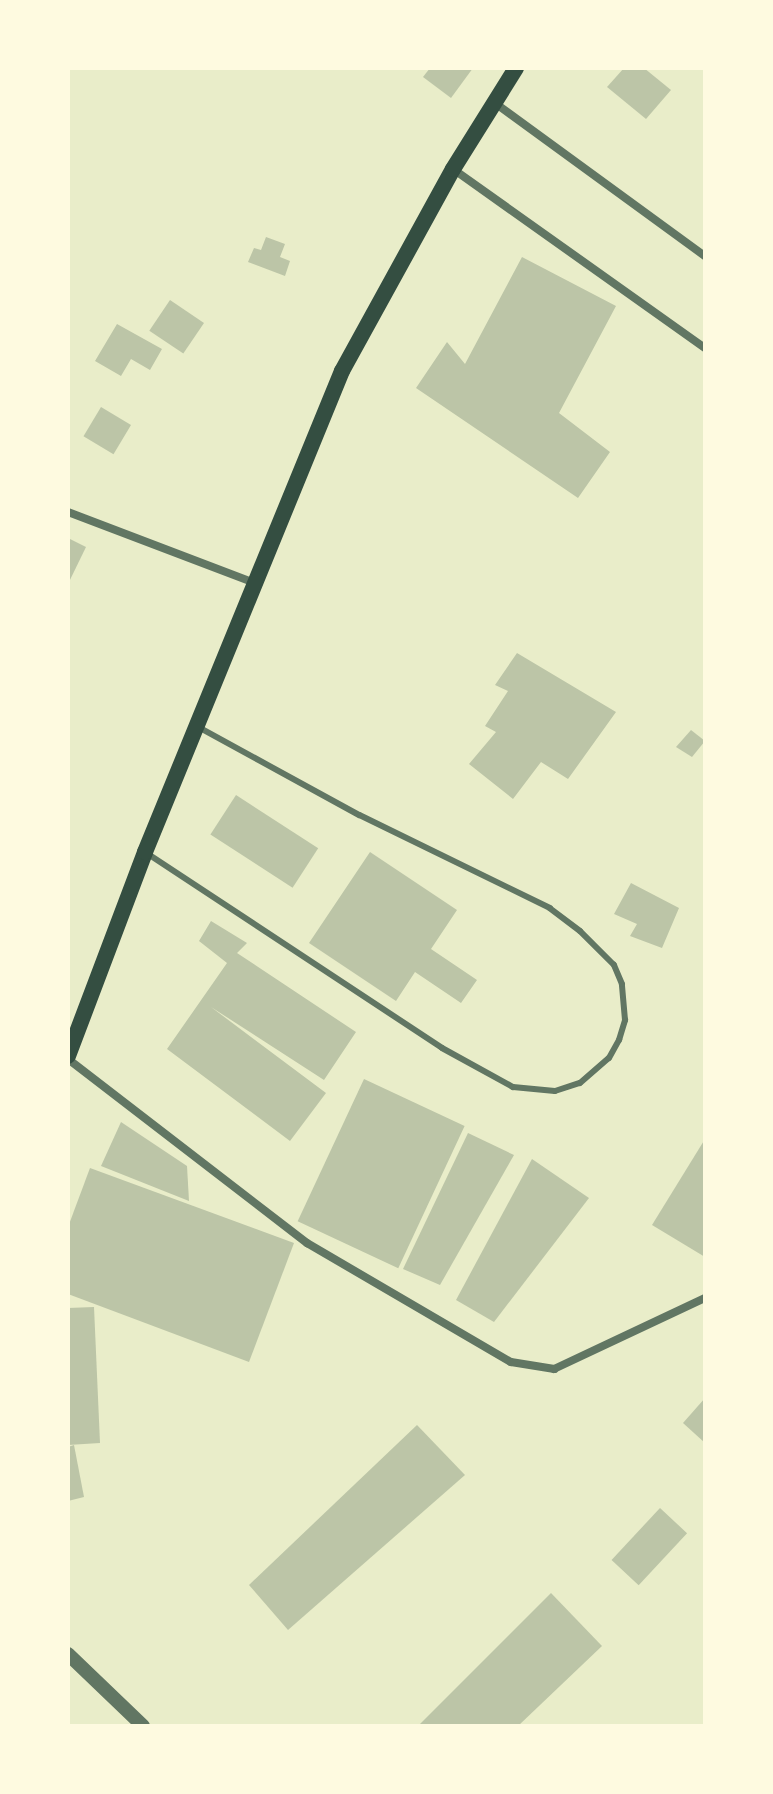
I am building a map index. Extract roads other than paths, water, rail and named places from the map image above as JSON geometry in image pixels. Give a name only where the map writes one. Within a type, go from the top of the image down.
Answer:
[{"type":"main road","points":[[68,1058],[145,852],[342,371],[453,169],[516,68]]},
{"type":"street","points":[[495,103],[705,256]]},
{"type":"street","points":[[453,169],[705,348]]},
{"type":"street","points":[[68,512],[255,583]]},
{"type":"street","points":[[68,1058],[307,1243],[511,1362],[554,1369],[705,1298]]},
{"type":"street","points":[[68,1654],[143,1726]]},
{"type":"lane","points":[[145,852],[442,1048],[513,1087],[555,1091],[580,1083],[609,1058],[619,1040],[625,1020],[622,984],[614,965],[580,931],[550,908],[359,815],[196,726]]}]
